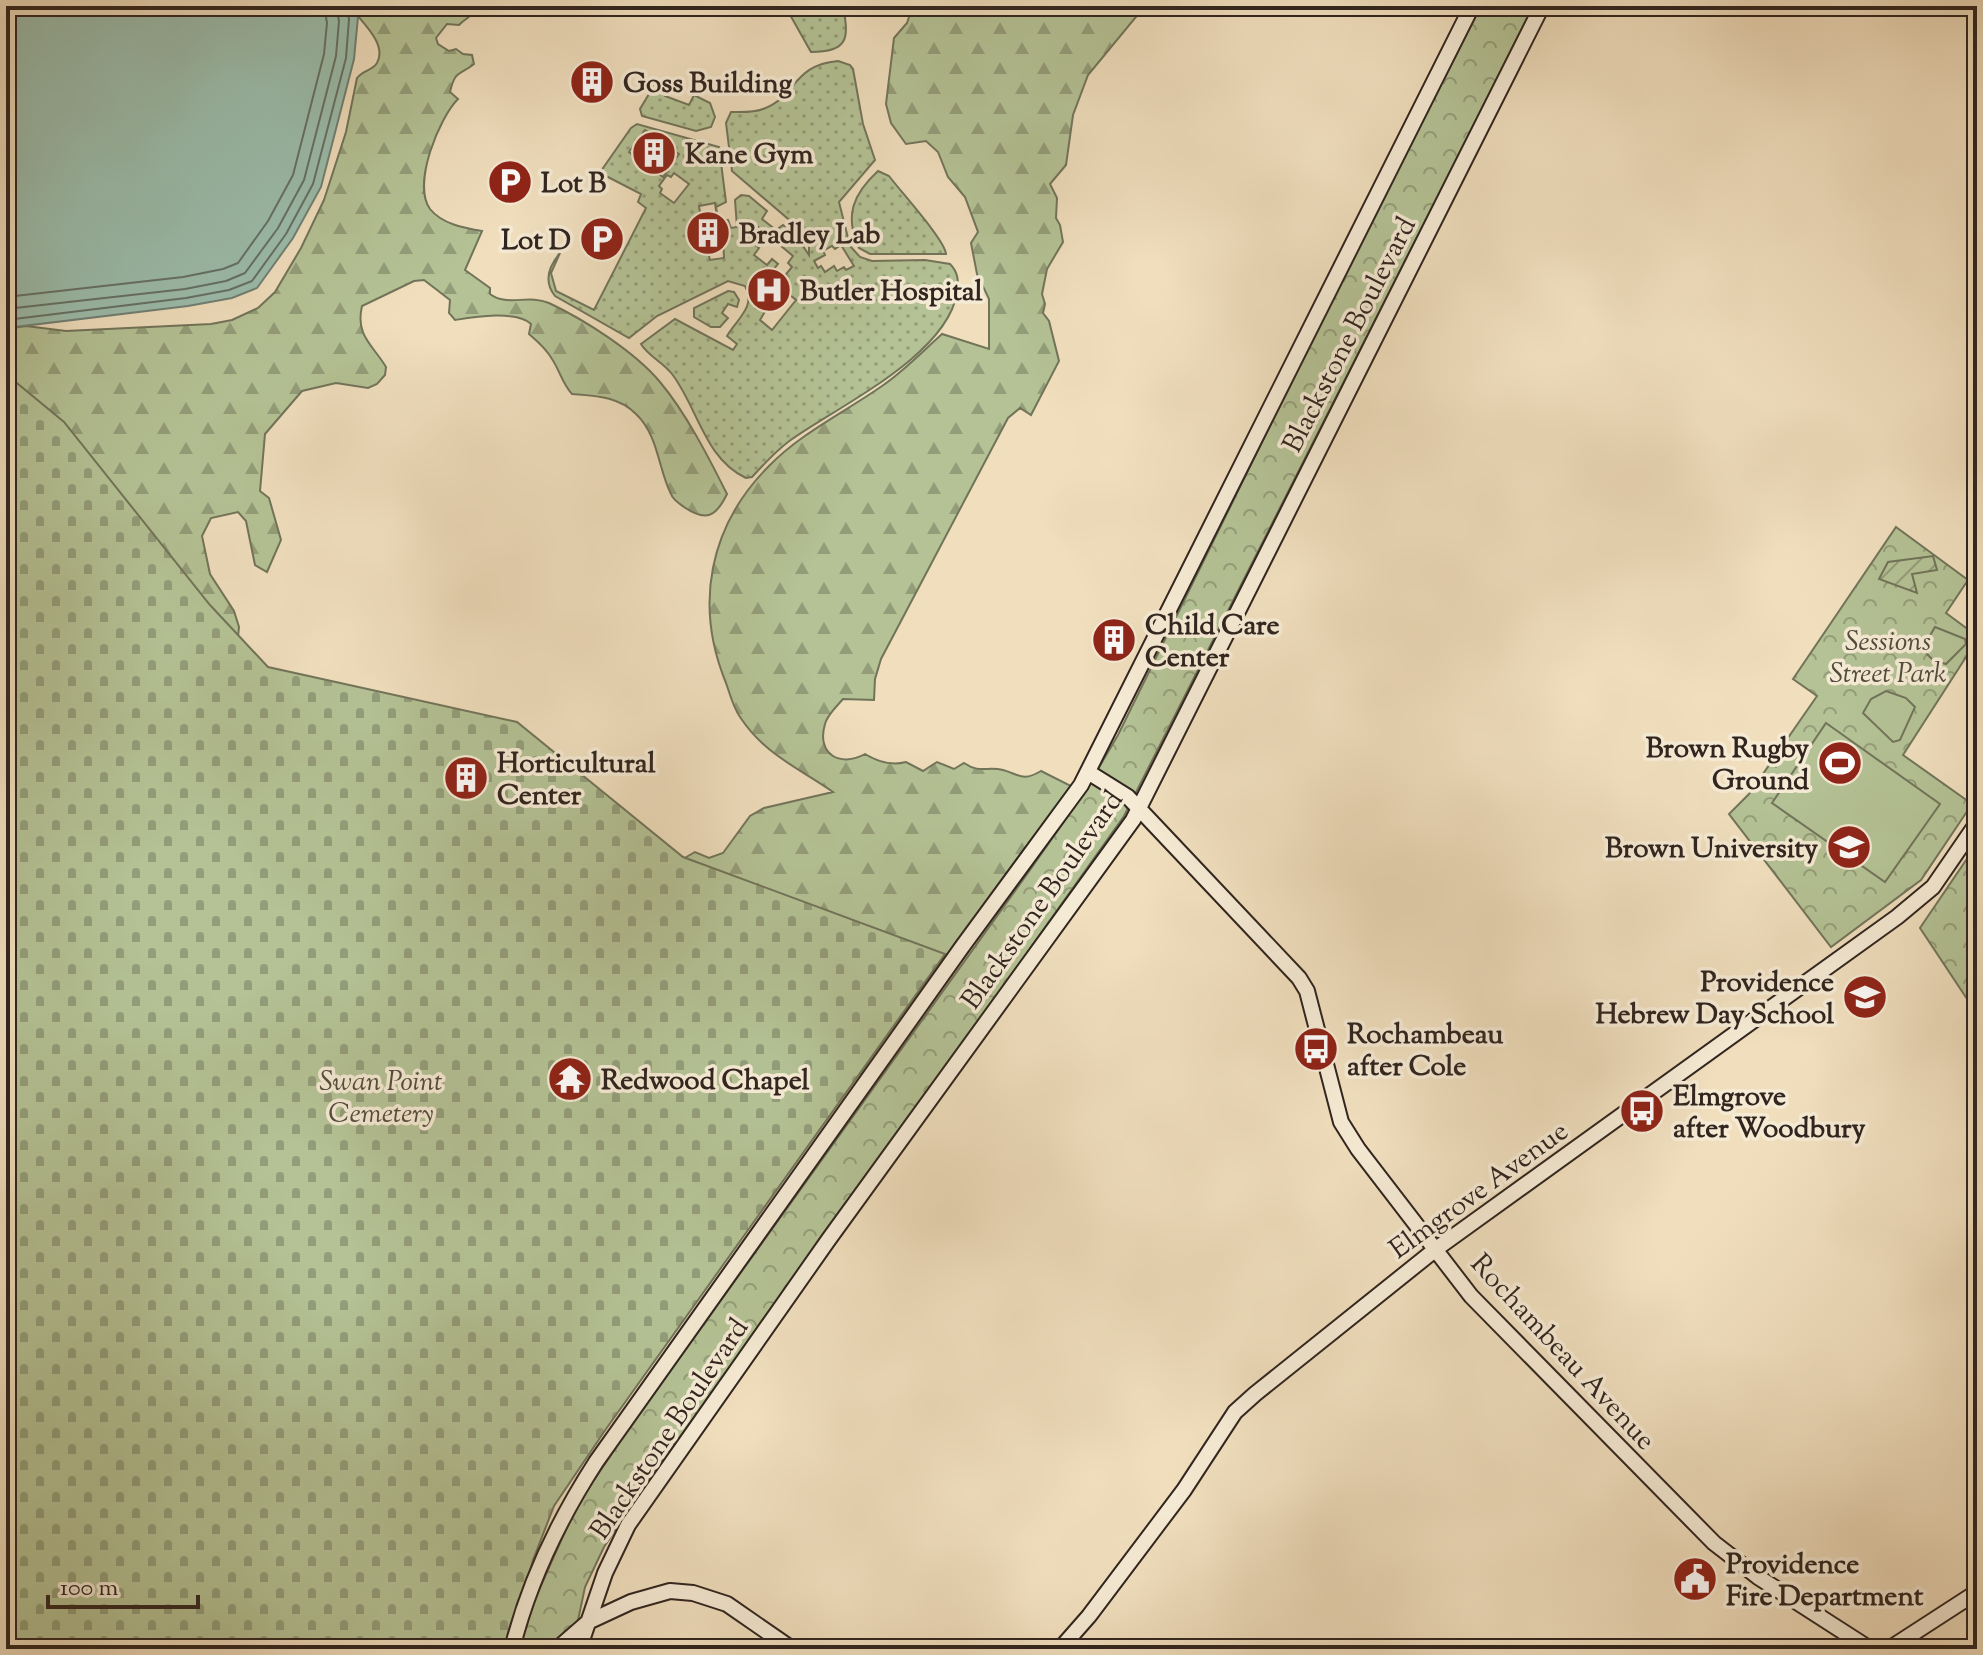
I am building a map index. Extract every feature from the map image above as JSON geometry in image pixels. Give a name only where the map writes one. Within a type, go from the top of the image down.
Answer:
[{"type":"main road","name":"Blackstone Boulevard","points":[[512,1649],[521,1612],[542,1558],[588,1475],[1088,772],[1472,6]]},
{"type":"main road","name":"Blackstone Boulevard","points":[[579,1649],[615,1549],[628,1525],[1139,808],[1542,6]]},
{"type":"main road","name":"Rochambeau Avenue","points":[[1088,772],[1128,797],[1299,978],[1307,991],[1341,1122],[1358,1149],[1471,1296],[1714,1543],[1758,1577],[1870,1649]]},
{"type":"main road","name":"Elmgrove Avenue","points":[[1060,1649],[1089,1616],[1184,1490],[1235,1412],[1436,1249],[1897,917],[1933,887],[1977,823]]},
{"type":"main road","points":[[557,1649],[588,1622],[644,1598],[670,1591],[693,1593],[727,1604],[792,1649]]},
{"type":"main road","points":[[1889,1649],[1977,1592]]},
{"type":"green space","points":[[350,6],[480,6],[459,25],[447,24],[436,38],[438,44],[449,51],[456,49],[472,55],[474,64],[454,80],[450,92],[458,99],[443,121],[430,152],[424,184],[430,209],[447,222],[482,231],[465,270],[490,288],[490,294],[503,300],[549,303],[609,338],[650,371],[688,422],[727,494],[719,508],[710,515],[698,515],[684,507],[672,496],[654,442],[636,414],[614,400],[572,394],[550,355],[529,334],[531,324],[516,317],[455,320],[449,313],[450,300],[424,280],[414,281],[362,306],[363,333],[386,367],[385,375],[377,384],[368,388],[336,383],[302,391],[265,434],[260,491],[269,498],[281,540],[267,572],[255,565],[246,521],[238,512],[211,518],[202,536],[210,574],[234,611],[239,627],[238,637],[487,892],[6,409],[6,329],[26,326],[66,331],[211,324],[232,320],[258,308],[275,292],[324,200],[346,132],[357,78],[377,63],[379,48],[376,40]]},
{"type":"green space","points":[[785,6],[843,6],[844,41],[833,49],[811,52]]},
{"type":"green space","points":[[1145,6],[1088,75],[1073,115],[1066,165],[1050,184],[1057,198],[1056,218],[1063,242],[1047,269],[1042,294],[1045,304],[1043,313],[1049,321],[1059,361],[1031,415],[1020,408],[1008,418],[881,659],[875,679],[874,700],[843,699],[825,724],[824,743],[832,756],[839,759],[865,754],[895,764],[906,762],[923,771],[937,762],[954,769],[964,763],[979,769],[1003,770],[1025,777],[1041,771],[1075,788],[867,1079],[842,1061],[664,870],[695,852],[709,858],[723,853],[750,816],[764,808],[833,792],[783,760],[760,741],[735,709],[716,654],[710,596],[713,568],[732,514],[749,489],[782,454],[890,380],[942,334],[989,349],[989,299],[977,274],[971,243],[978,232],[965,197],[948,177],[938,152],[926,141],[906,144],[891,123],[886,104],[894,38],[907,23],[912,8]]},
{"type":"green space","points":[[1481,6],[1534,6],[1124,816],[757,1333],[657,1468],[604,1547],[585,1587],[572,1649],[518,1649],[526,1619],[576,1507],[627,1431],[1030,870],[1084,793],[1118,735],[1357,249]]},
{"type":"green space","points":[[838,61],[853,69],[863,124],[875,160],[839,202],[850,246],[860,257],[872,261],[925,260],[950,264],[957,277],[957,293],[949,316],[933,338],[911,359],[788,442],[752,477],[746,478],[720,458],[672,374],[641,344],[675,319],[733,350],[737,344],[727,336],[747,306],[749,300],[745,286],[728,281],[657,316],[629,338],[555,296],[548,279],[560,253],[551,273],[556,291],[594,310],[646,208],[638,202],[641,194],[606,176],[594,181],[637,124],[719,147],[726,202],[716,207],[718,220],[728,220],[731,228],[737,227],[735,200],[741,195],[749,196],[767,211],[762,219],[776,230],[783,225],[796,236],[809,255],[809,243],[801,230],[732,171],[726,123],[731,112],[755,111],[774,104],[803,75],[823,64]],"holes":[[[645,130],[655,136],[657,133],[673,144],[670,148],[679,154],[663,177],[629,152]],[[674,173],[689,184],[674,203],[660,193],[662,189],[659,186],[667,175],[671,177]],[[715,203],[718,225],[712,227],[713,237],[723,236],[724,258],[710,260],[703,231],[706,225],[702,226],[699,206]],[[757,226],[793,256],[788,263],[792,267],[778,284],[768,276],[778,264],[772,259],[767,265],[754,255],[759,248],[749,237]],[[841,245],[854,266],[837,271],[834,266],[825,272],[821,266],[818,268],[814,261],[825,255],[823,251],[832,246],[835,249]],[[784,290],[796,300],[772,330],[760,320],[773,298],[777,299]]]},
{"type":"green space","points":[[655,84],[669,85],[665,96],[689,105],[694,95],[710,103],[715,117],[711,127],[696,131],[642,116],[640,109]]},
{"type":"green space","points":[[878,171],[889,176],[912,204],[946,254],[870,254],[859,248],[852,226],[854,206],[862,188]]},
{"type":"green space","points":[[728,291],[734,292],[739,300],[737,307],[728,304],[722,313],[728,318],[720,327],[711,327],[694,317],[694,308]]},
{"type":"green space","name":"Swan Point Cemetery","points":[[6,374],[64,422],[210,605],[268,667],[517,722],[683,857],[945,954],[554,1506],[533,1560],[508,1649],[6,1649]]},
{"type":"green space","name":"Sessions Street Park","points":[[1896,527],[1968,580],[1946,613],[1977,636],[1977,640],[1903,755],[1972,804],[1921,880],[1831,947],[1729,814],[1749,794],[1817,696],[1793,679]]},
{"type":"green space","points":[[1933,556],[1937,570],[1912,574],[1917,593],[1879,579],[1888,562]]},
{"type":"green space","points":[[1935,627],[1965,639],[1966,644],[1946,664],[1933,660],[1922,649]]},
{"type":"green space","points":[[1886,691],[1906,698],[1915,707],[1900,740],[1893,742],[1863,713],[1871,699]]},
{"type":"green space","name":"Brown Rugby Ground","points":[[1826,723],[1940,804],[1885,882],[1772,803]]},
{"type":"green space","points":[[1977,844],[1977,1014],[1920,928]]},
{"type":"water","points":[[6,6],[353,6],[358,17],[354,59],[321,187],[293,238],[257,288],[232,298],[188,306],[6,328]]},
{"type":"place","name":"Goss Building","points":[[592,82]]},
{"type":"place","name":"Kane Gym","points":[[654,153]]},
{"type":"place","name":"Lot B","points":[[510,182]]},
{"type":"place","name":"Bradley Lab","points":[[708,233]]},
{"type":"place","name":"Lot D","points":[[602,239]]},
{"type":"place","name":"Butler Hospital","points":[[769,290]]},
{"type":"place","name":"Child Care Center","points":[[1114,640]]},
{"type":"place","name":"Brown Rugby Ground","points":[[1840,763]]},
{"type":"place","name":"Horticultural Center","points":[[466,778]]},
{"type":"place","name":"Brown University","points":[[1849,847]]},
{"type":"place","name":"Providence Hebrew Day School","points":[[1865,997]]},
{"type":"place","name":"Rochambeau after Cole","points":[[1316,1049]]},
{"type":"place","name":"Redwood Chapel","points":[[570,1079]]},
{"type":"place","name":"Elmgrove after Woodbury","points":[[1642,1111]]},
{"type":"place","name":"Providence Fire Department","points":[[1695,1579]]}]
